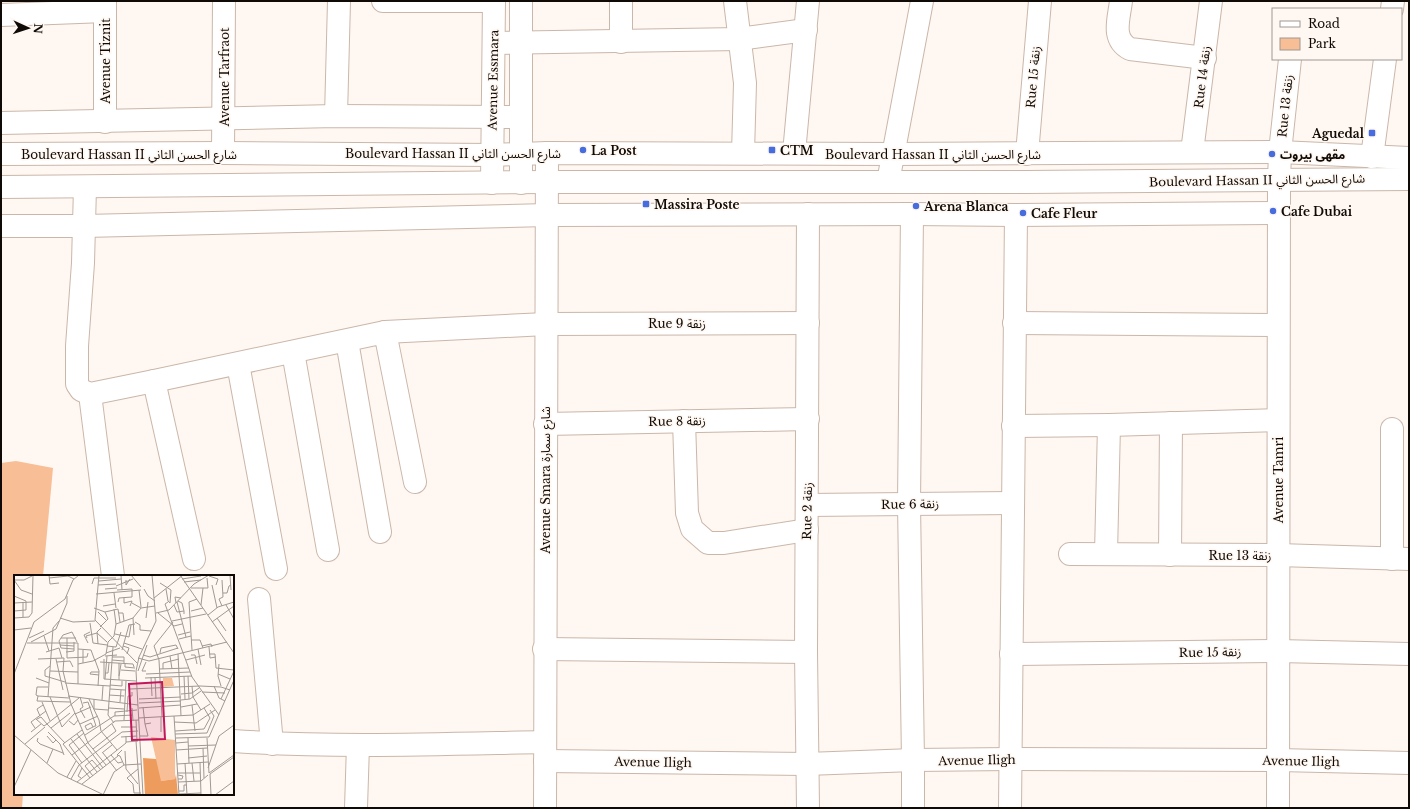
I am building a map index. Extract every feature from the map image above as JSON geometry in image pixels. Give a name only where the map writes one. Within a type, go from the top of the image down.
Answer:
[{"type":"street","name":"Avenue Tarfraot","points":[[223,153],[224,1]]},
{"type":"street","points":[[336,116],[339,1]]},
{"type":"street","points":[[383,1],[494,1]]},
{"type":"street","name":"Avenue Essmara","points":[[492,183],[494,1]]},
{"type":"street","points":[[520,183],[521,1]]},
{"type":"street","points":[[621,1],[621,42]]},
{"type":"street","points":[[735,1],[745,82],[743,153]]},
{"type":"street","points":[[794,153],[808,1]]},
{"type":"street","points":[[888,182],[922,1]]},
{"type":"street","name":"Rue 15 زنقة","points":[[1027,154],[1040,1]]},
{"type":"street","points":[[1121,1],[1117,32],[1120,42],[1124,46],[1130,49],[1205,58]]},
{"type":"street","name":"Rue 14 زنقة","points":[[1192,152],[1211,1]]},
{"type":"street","points":[[1,15],[105,6]]},
{"type":"street","name":"Avenue Tiznit","points":[[105,6],[105,122]]},
{"type":"street","points":[[494,43],[739,39],[806,30]]},
{"type":"street","name":"Rue 13 زنقة","points":[[1280,152],[1290,60]]},
{"type":"street","points":[[1372,157],[1385,60]]},
{"type":"street","points":[[1,123],[336,116],[521,117]]},
{"type":"street","name":"Boulevard Hassan II شارع الحسن الثاني","points":[[1,154],[223,153],[492,155],[547,153],[1027,154],[1280,152],[1409,158]]},
{"type":"street","name":"Avenue Tamri","points":[[1278,808],[1278,325],[1280,152]]},
{"type":"street","name":"Avenue Smara شارع سمارة","points":[[545,808],[544,649],[547,153]]},
{"type":"street","points":[[928,182],[929,154]]},
{"type":"street","name":"Boulevard Hassan II شارع الحسن الثاني","points":[[1,187],[547,182],[1279,181],[1409,178]]},
{"type":"street","points":[[84,187],[83,263],[77,346],[77,384],[81,390],[90,394],[113,575]]},
{"type":"street","points":[[1,226],[84,226],[547,215],[1016,215],[1279,213]]},
{"type":"street","name":"Rue 2 زنقة","points":[[808,214],[806,652],[808,808]]},
{"type":"street","points":[[912,214],[909,504],[913,808]]},
{"type":"street","points":[[1010,808],[1016,215]]},
{"type":"street","name":"Rue 9 زنقة","points":[[90,394],[154,382],[385,332],[546,324],[808,323]]},
{"type":"street","points":[[1014,323],[1278,325]]},
{"type":"street","points":[[385,332],[414,482]]},
{"type":"street","points":[[347,341],[380,532]]},
{"type":"street","points":[[293,352],[328,550]]},
{"type":"street","points":[[238,364],[276,569]]},
{"type":"street","points":[[154,382],[194,559]]},
{"type":"street","name":"Rue 8 زنقة","points":[[545,424],[808,419]]},
{"type":"street","points":[[1013,426],[1278,420]]},
{"type":"street","points":[[684,421],[687,513],[692,529],[708,543],[724,543],[807,530]]},
{"type":"street","points":[[1170,555],[1171,423]]},
{"type":"street","points":[[1106,554],[1110,425]]},
{"type":"street","points":[[1392,429],[1401,559]]},
{"type":"street","name":"Rue 6 زنقة","points":[[807,505],[1012,503]]},
{"type":"street","name":"Rue 13 زنقة","points":[[1070,554],[1278,555],[1401,559]]},
{"type":"street","points":[[259,599],[272,744]]},
{"type":"street","points":[[544,649],[806,652]]},
{"type":"street","name":"Rue 15 زنقة","points":[[1011,654],[1278,651],[1409,654]]},
{"type":"street","name":"Avenue Iligh","points":[[234,741],[272,744],[358,745],[545,752],[807,764],[913,760],[1010,759],[1278,760],[1409,763]]},
{"type":"street","points":[[356,808],[358,745]]},
{"type":"green space","points":[[16,461],[53,468],[43,575],[14,575],[14,795],[23,795],[22,808],[1,808],[1,463]]},
{"type":"place","name":"Aguedal","points":[[1372,133]]},
{"type":"place","name":"La Post","points":[[583,150]]},
{"type":"place","name":"CTM","points":[[772,150]]},
{"type":"place","name":"مقهى بيروت","points":[[1272,154]]},
{"type":"place","name":"Massira Poste","points":[[646,204]]},
{"type":"place","name":"Arena Blanca","points":[[916,206]]},
{"type":"place","name":"Cafe Dubai","points":[[1273,211]]},
{"type":"place","name":"Cafe Fleur","points":[[1023,213]]}]
